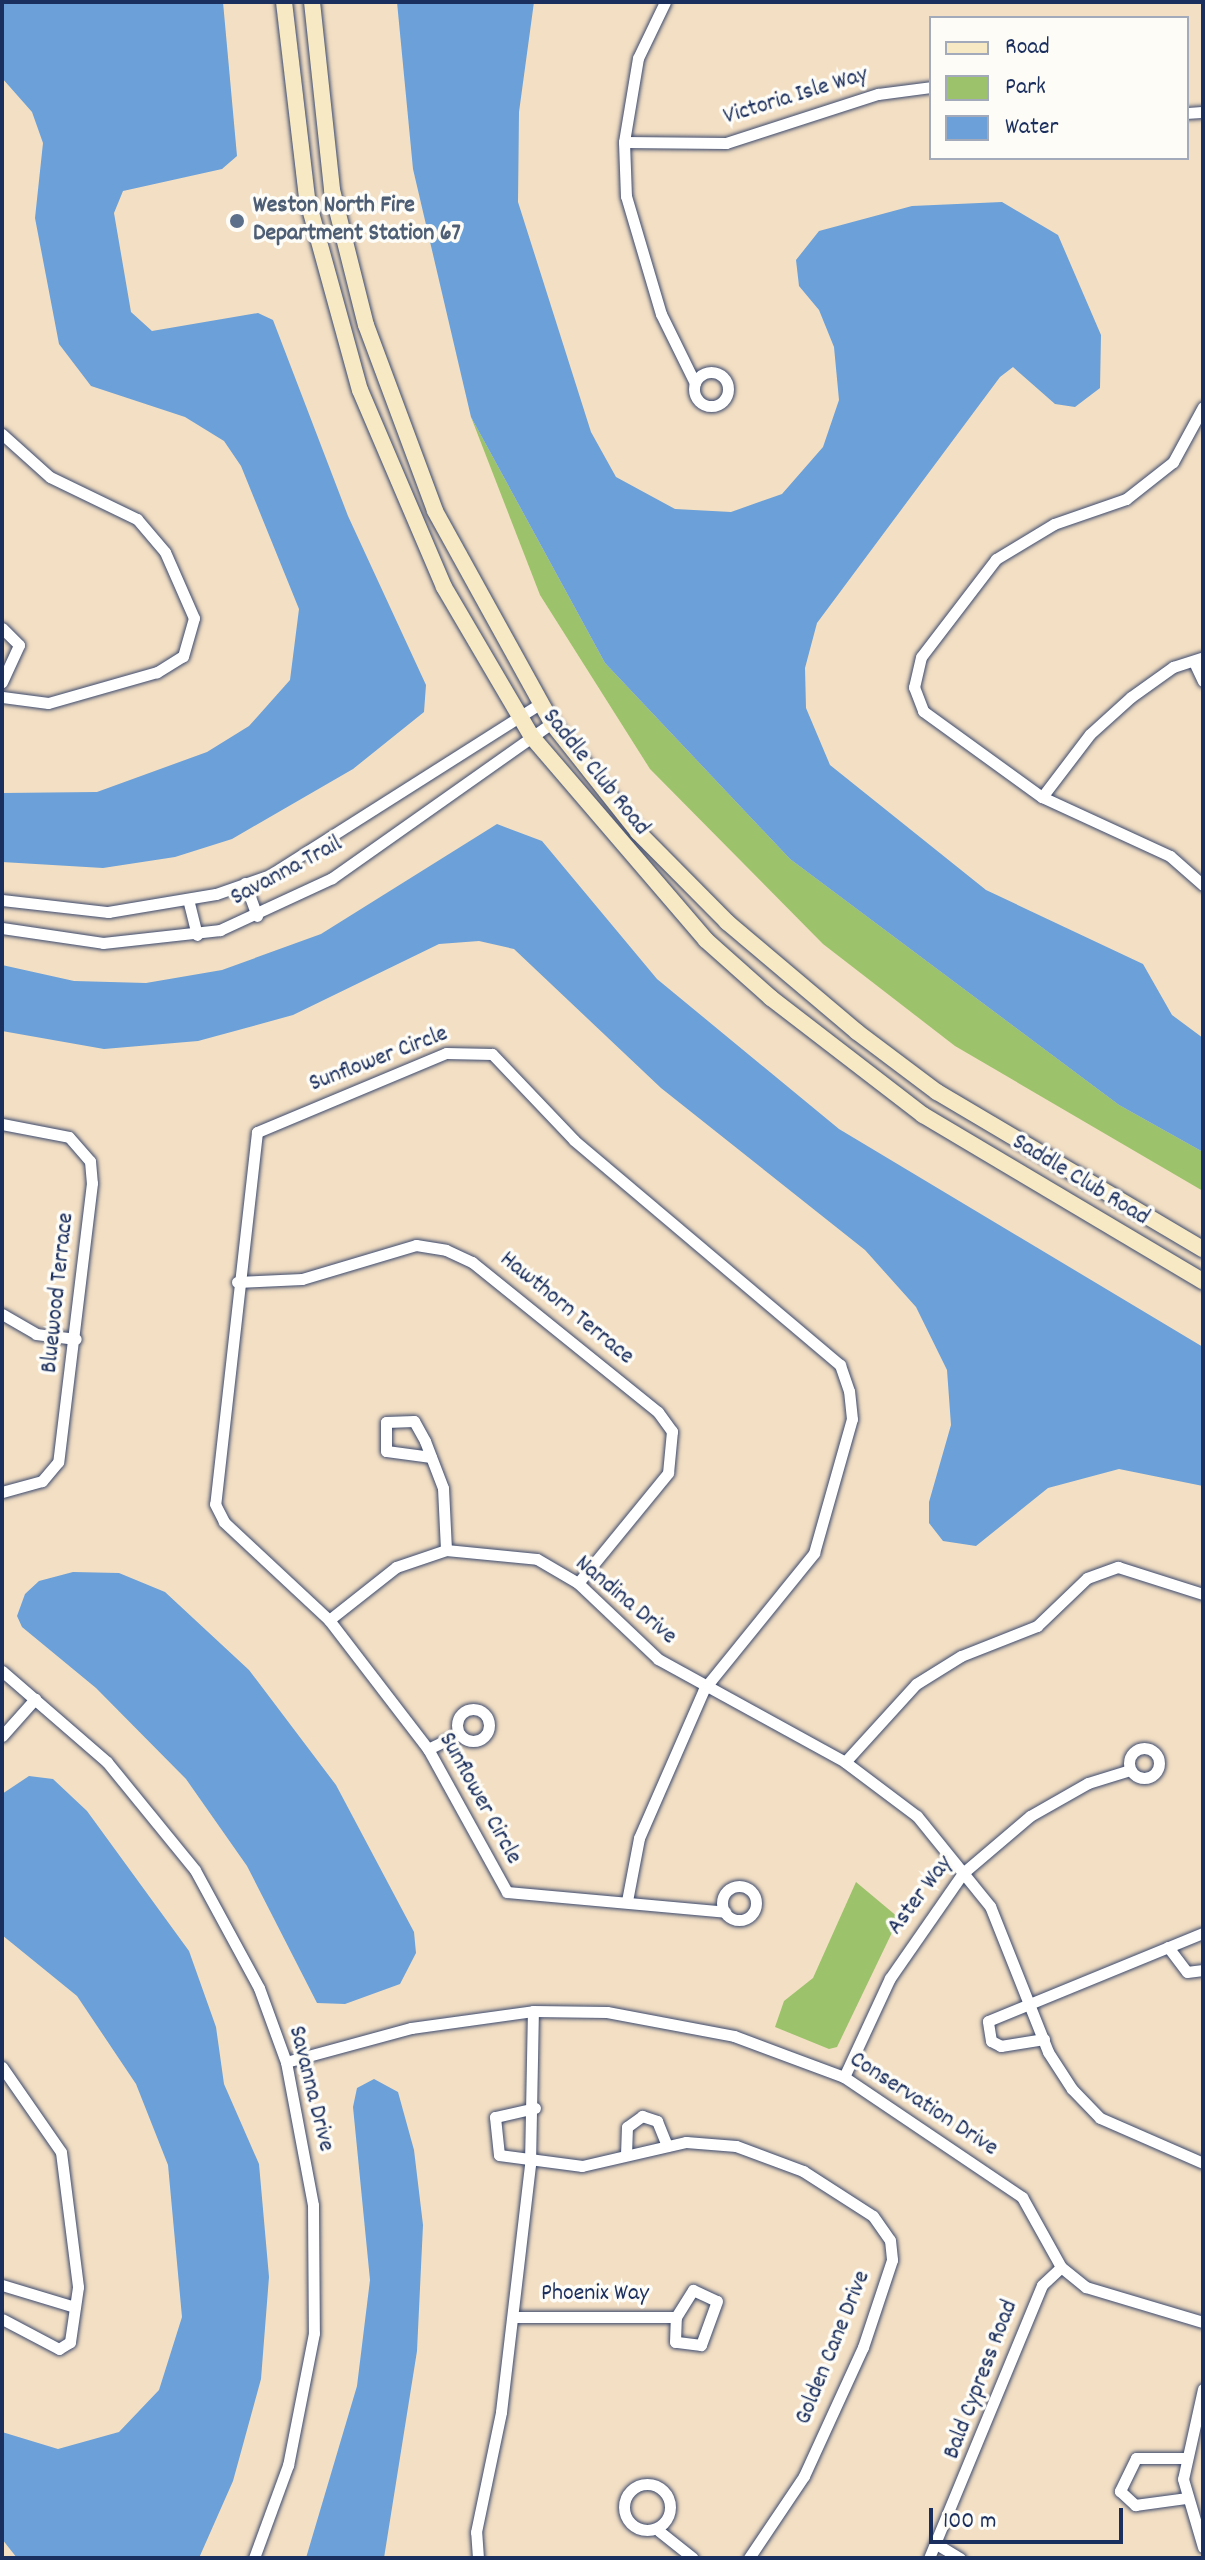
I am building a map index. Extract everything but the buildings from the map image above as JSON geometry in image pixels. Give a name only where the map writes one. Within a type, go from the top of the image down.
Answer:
[{"type":"street","name":"Saddle Club Road","points":[[284,2],[307,198],[360,390],[444,587],[532,737],[706,940],[771,998],[923,1115],[1203,1281]]},
{"type":"street","name":"Saddle Club Road","points":[[312,2],[332,190],[366,325],[435,511],[552,723],[638,832],[715,910],[857,1032],[937,1092],[1203,1249]]},
{"type":"street","points":[[665,2],[638,58],[624,142],[626,196],[640,250],[695,383]]},
{"type":"street","name":"Victoria Isle Way","points":[[624,142],[726,143],[878,94],[929,87]]},
{"type":"street","points":[[1203,407],[1173,462],[1126,499],[1054,524],[996,559],[921,657],[914,687],[923,711],[1042,797],[1170,856],[1203,885]]},
{"type":"street","points":[[2,434],[7,451],[50,477],[137,519],[165,552],[194,618],[183,656],[157,672],[48,703],[2,697]]},
{"type":"street","points":[[2,628],[19,645],[2,682]]},
{"type":"street","points":[[1042,797],[1121,706],[1173,667],[1199,659],[1203,681]]},
{"type":"street","name":"Savanna Trail","points":[[2,900],[108,912],[188,899],[245,883],[352,829],[541,703]]},
{"type":"street","name":"Savanna Trail","points":[[2,928],[103,943],[197,935],[257,916],[332,878],[552,723]]},
{"type":"street","points":[[245,883],[257,916]]},
{"type":"street","points":[[188,899],[197,935]]},
{"type":"street","name":"Sunflower Circle","points":[[627,1901],[639,1838],[704,1689],[814,1553],[852,1419],[849,1391],[840,1365],[574,1140],[492,1054],[446,1053],[257,1132],[237,1282],[215,1504],[224,1522],[329,1620],[428,1749],[507,1892],[725,1912]]},
{"type":"street","name":"Bluewood Terrace","points":[[2,1124],[69,1137],[90,1161],[76,1339],[58,1462],[42,1481],[2,1492]]},
{"type":"street","name":"Hawthorn Terrace","points":[[237,1282],[302,1279],[416,1245],[446,1250],[472,1262],[658,1412],[672,1431],[668,1473],[578,1583]]},
{"type":"street","points":[[2,1314],[36,1334],[76,1339]]},
{"type":"street","points":[[431,1457],[386,1451],[386,1422],[414,1421],[431,1457],[443,1488],[446,1550]]},
{"type":"street","name":"Nandina Drive","points":[[329,1620],[396,1567],[446,1550],[537,1559],[578,1583],[658,1659],[704,1689],[845,1762],[917,1816],[990,1906],[1044,2039],[1072,2089],[1100,2118],[1203,2163]]},
{"type":"street","points":[[845,1762],[916,1684],[961,1656],[1037,1626],[1087,1578],[1118,1567],[1203,1594]]},
{"type":"street","name":"Savanna Drive","points":[[2,1671],[107,1762],[195,1870],[241,1949],[286,2062],[313,2205],[314,2333],[288,2465],[254,2558]]},
{"type":"street","points":[[2,1736],[35,1699]]},
{"type":"street","points":[[428,1749],[459,1734]]},
{"type":"street","name":"Aster Way","points":[[844,2077],[890,1978],[963,1873],[1030,1816],[1088,1783],[1130,1770]]},
{"type":"street","points":[[1044,2039],[1011,2047],[991,2041],[992,2015],[1031,2004],[1203,1933]]},
{"type":"street","points":[[1168,1947],[1187,1972],[1203,1970]]},
{"type":"street","points":[[478,2558],[476,2532],[513,2317],[530,2164],[535,2108],[533,2011]]},
{"type":"street","name":"Conservation Drive","points":[[286,2062],[411,2028],[533,2011],[671,2021],[844,2077],[1022,2197],[1061,2267],[1086,2287],[1203,2322]]},
{"type":"street","points":[[2,2067],[61,2152],[75,2307],[70,2342],[59,2349],[2,2319]]},
{"type":"street","points":[[530,2164],[499,2155],[493,2126],[506,2111],[535,2108]]},
{"type":"street","points":[[626,2155],[627,2127],[642,2116],[657,2121],[667,2146]]},
{"type":"street","name":"Golden Cane Drive","points":[[530,2164],[582,2166],[667,2146],[736,2146],[803,2171],[873,2216],[890,2240],[892,2260],[863,2347],[804,2476],[749,2558]]},
{"type":"street","name":"Bald Cypress Road","points":[[929,2558],[938,2545],[1042,2285],[1061,2267]]},
{"type":"street","points":[[2,2285],[75,2307]]},
{"type":"street","name":"Phoenix Way","points":[[693,2290],[717,2301],[701,2345],[675,2342],[676,2317],[693,2290]]},
{"type":"street","name":"Phoenix Way","points":[[513,2317],[676,2317]]},
{"type":"street","points":[[1203,2389],[1185,2458],[1186,2498],[1203,2547]]},
{"type":"street","points":[[1185,2458],[1136,2458],[1120,2491],[1135,2505],[1186,2498]]},
{"type":"street","points":[[659,2531],[667,2490],[641,2483],[626,2502],[625,2518],[637,2529],[659,2531],[693,2558]]},
{"type":"street","points":[[938,2545],[960,2558]]},
{"type":"green space","points":[[471,417],[605,663],[790,859],[1119,1105],[1203,1152],[1203,1191],[955,1046],[823,944],[650,769],[540,595]]},
{"type":"green space","points":[[856,1882],[899,1918],[837,2047],[829,2049],[775,2027],[784,2001],[813,1978]]},
{"type":"water","points":[[2,2],[223,2],[237,156],[222,169],[123,191],[114,213],[131,312],[152,331],[258,313],[273,320],[348,516],[426,685],[424,712],[353,769],[232,839],[175,857],[103,868],[2,862],[2,793],[97,792],[207,752],[249,726],[290,680],[299,609],[241,466],[224,441],[185,417],[91,386],[59,344],[35,218],[43,143],[32,112],[2,78]]},
{"type":"water","points":[[397,2],[534,2],[519,112],[518,202],[591,432],[616,477],[675,509],[731,512],[782,494],[823,447],[839,400],[834,347],[819,310],[799,286],[796,260],[819,231],[912,206],[1002,202],[1058,235],[1101,335],[1100,388],[1075,407],[1055,404],[1013,367],[1000,377],[817,623],[805,668],[806,708],[830,765],[986,890],[1143,964],[1172,1015],[1203,1038],[1203,1152],[1119,1105],[790,859],[605,663],[471,417],[413,169]]},
{"type":"water","points":[[497,824],[542,841],[657,979],[839,1129],[1203,1347],[1203,1486],[1119,1469],[1048,1488],[976,1546],[943,1541],[929,1523],[929,1502],[951,1425],[947,1370],[916,1307],[865,1250],[661,1088],[514,949],[479,941],[439,944],[293,1015],[198,1041],[104,1049],[2,1031],[2,965],[74,981],[146,983],[222,970],[321,934]]},
{"type":"water","points":[[73,1572],[119,1573],[165,1592],[249,1670],[336,1785],[414,1932],[416,1953],[400,1984],[345,2004],[317,2003],[247,1866],[186,1779],[96,1688],[22,1627],[17,1616],[25,1594],[39,1581]]},
{"type":"water","points":[[29,1776],[53,1779],[87,1811],[189,1951],[216,2027],[224,2084],[259,2164],[269,2277],[261,2379],[233,2481],[199,2558],[17,2558],[2,2539],[2,2432],[58,2449],[119,2432],[159,2390],[182,2317],[168,2165],[136,2084],[77,1996],[2,1935],[2,1794]]},
{"type":"water","points":[[374,2079],[398,2092],[414,2150],[423,2225],[417,2351],[384,2558],[306,2558],[357,2386],[370,2280],[353,2107],[357,2088]]},
{"type":"place","name":"Weston North Fire Department Station 67","points":[[237,221]]}]
